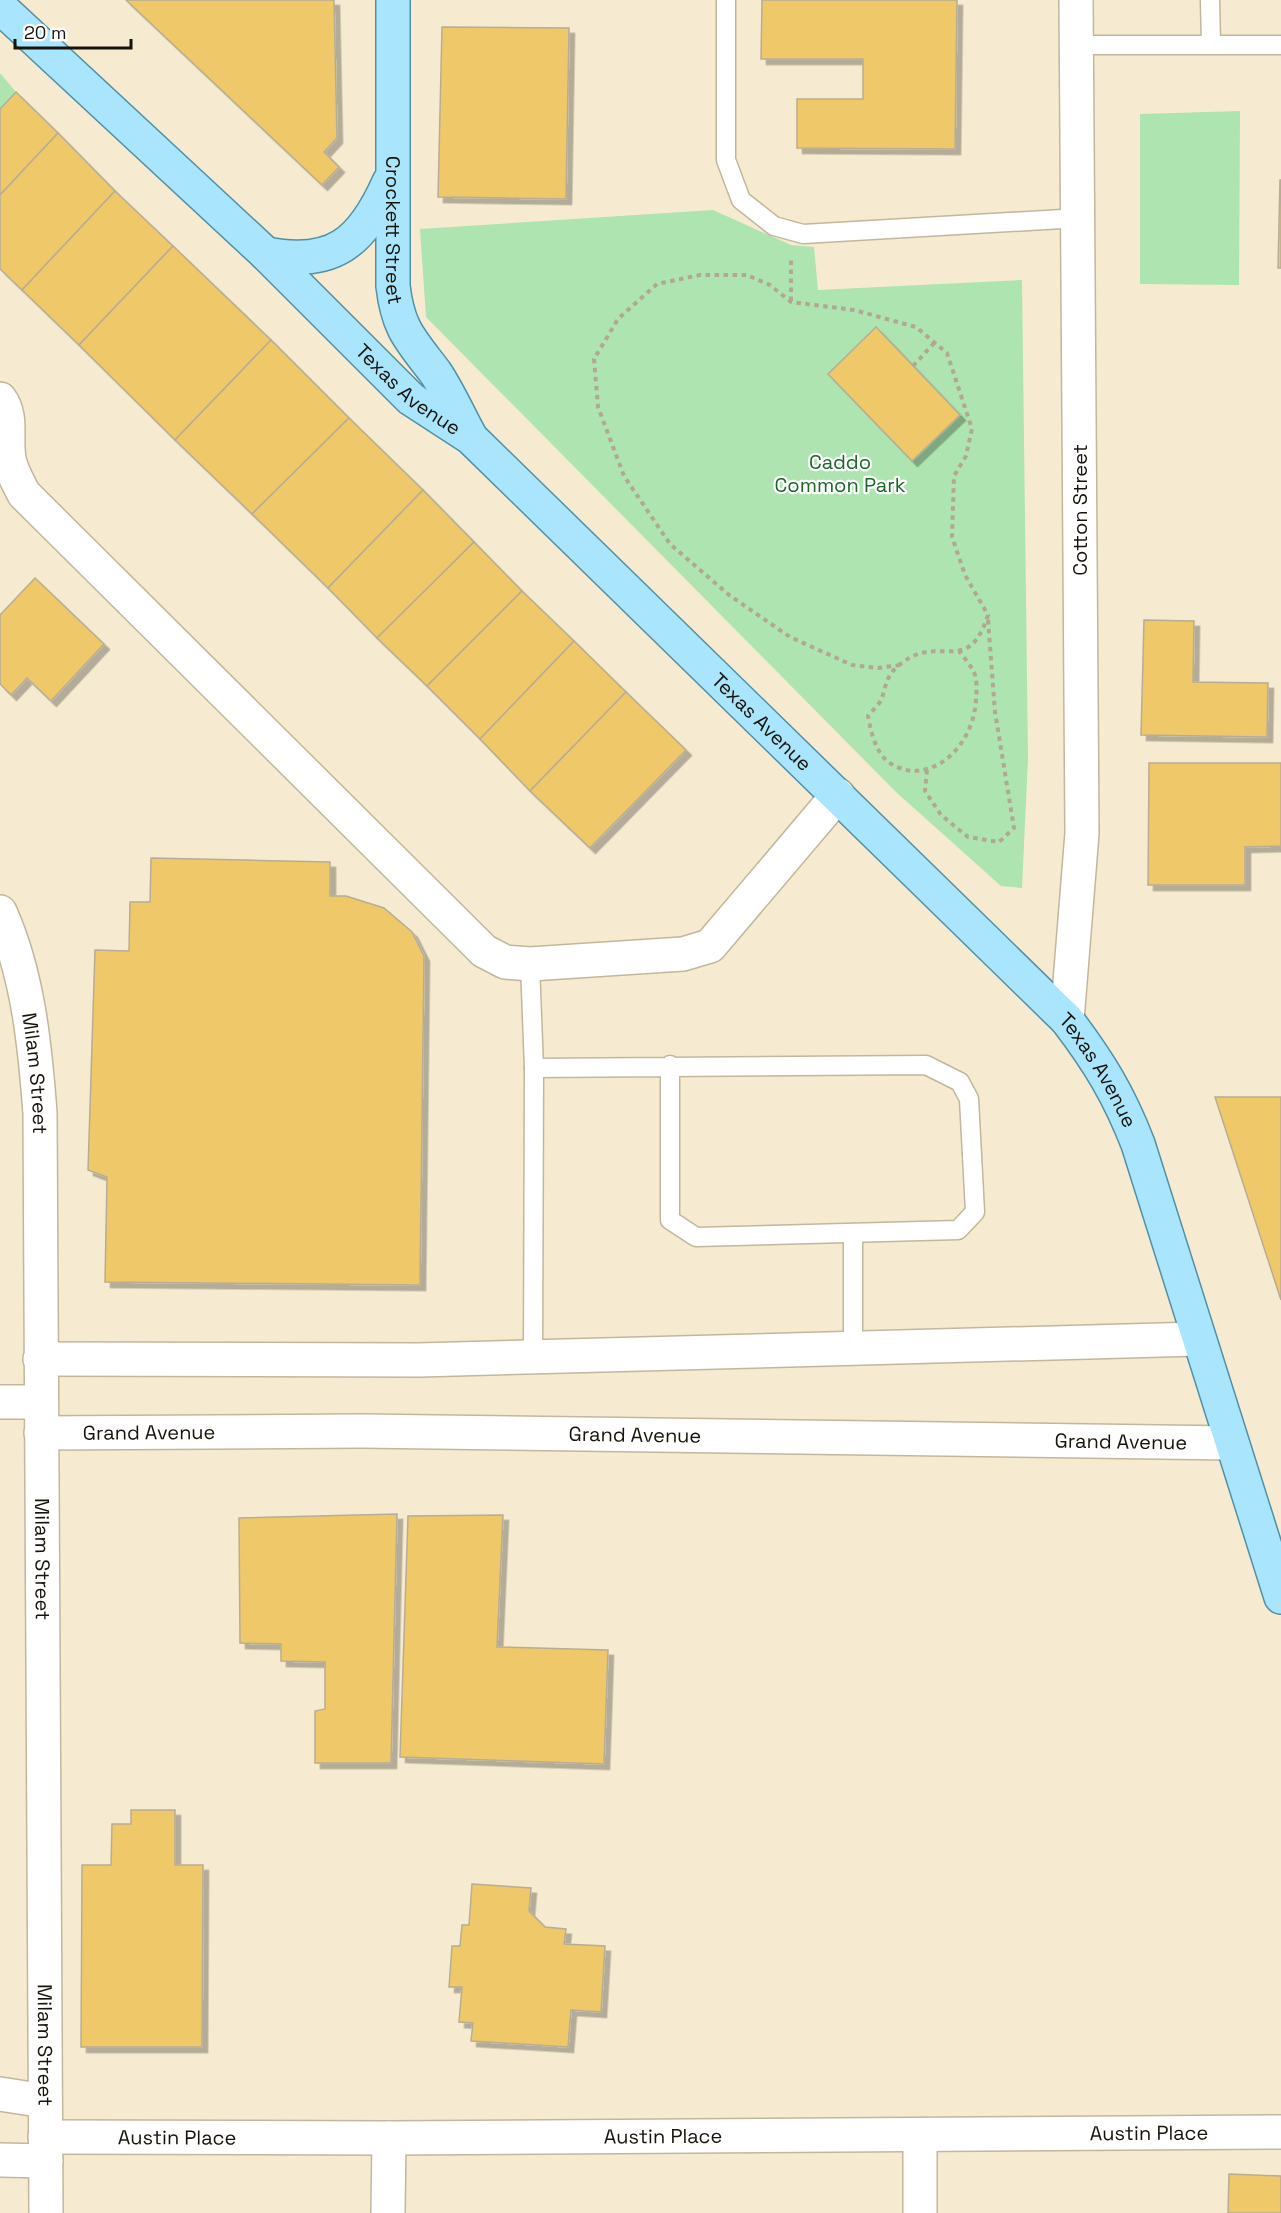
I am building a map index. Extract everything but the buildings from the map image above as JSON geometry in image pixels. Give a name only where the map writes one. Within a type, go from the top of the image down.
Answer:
[{"type":"main road","name":"Crockett Street","points":[[393,0],[393,286],[396,311],[406,335],[435,373],[471,438]]},
{"type":"main road","name":"Texas Avenue","points":[[0,7],[266,254],[411,399],[471,438],[1067,1020],[1100,1064],[1122,1103],[1138,1144],[1281,1597]]},
{"type":"main road","points":[[266,254],[296,260],[324,255],[351,241],[368,224],[392,174]]},
{"type":"street","name":"Cotton Street","points":[[1067,1020],[1082,833],[1076,0]]},
{"type":"street","points":[[0,399],[5,406],[9,428],[9,462],[24,494],[484,951],[504,962],[530,964],[683,954],[710,946],[838,795]]},
{"type":"street","name":"Milam Street","points":[[3,932],[29,1013],[37,1063],[40,1125],[46,2213]]},
{"type":"street","points":[[40,1359],[419,1360],[1198,1339]]},
{"type":"street","name":"Grand Avenue","points":[[0,1402],[41,1418],[362,1431],[1231,1443]]},
{"type":"street","points":[[0,2094],[45,2101]]},
{"type":"street","name":"Austin Place","points":[[0,2160],[45,2149],[389,2138],[1281,2132]]},
{"type":"street","points":[[920,2135],[920,2213]]},
{"type":"street","points":[[388,2213],[389,2138]]},
{"type":"lane","points":[[726,0],[726,160],[741,200],[774,226],[803,234],[1078,218]]},
{"type":"lane","points":[[1210,0],[1211,44]]},
{"type":"lane","points":[[1076,45],[1281,45]]},
{"type":"lane","points":[[530,964],[534,1068],[533,1357]]},
{"type":"lane","points":[[534,1068],[670,1065],[926,1065],[960,1082],[969,1099],[975,1212],[958,1230],[696,1237],[670,1220],[670,1065]]},
{"type":"lane","points":[[853,1233],[853,1348]]},
{"type":"path","points":[[790,302],[791,257]]},
{"type":"path","points":[[900,665],[878,668],[852,665],[790,637],[729,595],[670,544],[624,476],[598,407],[594,359],[618,319],[657,284],[700,275],[747,275],[770,285],[790,302],[854,310],[916,327],[947,353],[972,429],[966,456],[954,476],[952,537],[965,575],[987,615],[995,712],[1014,828],[999,842],[968,837],[941,815],[925,791],[927,770]]},
{"type":"path","points":[[913,366],[935,342]]},
{"type":"path","points":[[959,651],[974,672],[976,715],[964,739],[947,760],[927,770],[906,771],[886,760],[874,740],[868,716],[882,700],[884,683],[900,665],[914,654],[959,651],[973,646],[981,636],[987,615]]},
{"type":"green space","points":[[0,73],[16,92],[0,109]]},
{"type":"green space","points":[[1240,111],[1239,285],[1140,284],[1140,114]]},
{"type":"green space","name":"Caddo Common Park","points":[[713,210],[791,245],[814,247],[818,290],[1022,280],[1028,758],[1022,888],[1001,886],[896,792],[426,317],[420,229]]}]
